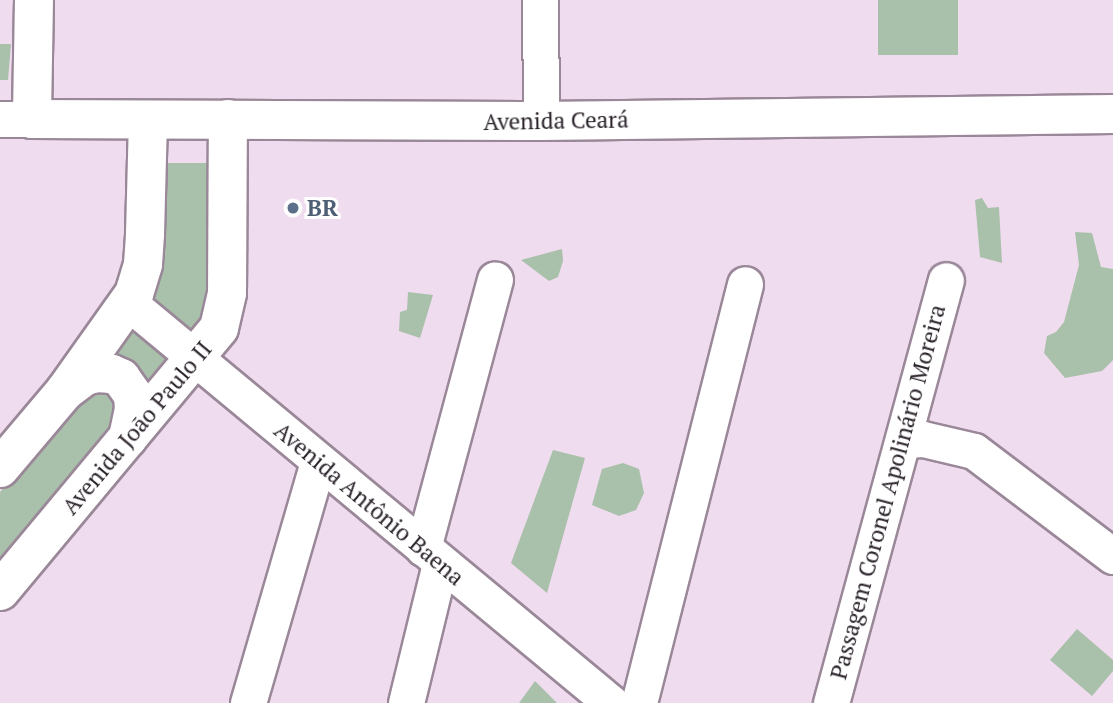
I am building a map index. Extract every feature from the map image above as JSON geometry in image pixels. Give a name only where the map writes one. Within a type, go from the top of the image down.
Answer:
[{"type":"main road","points":[[16,119],[34,0]]},
{"type":"main road","name":"Avenida Ceará","points":[[16,119],[541,121],[1113,114]]},
{"type":"main road","name":"Avenida João Paulo II","points":[[0,591],[219,328],[224,312],[228,119]]},
{"type":"main road","points":[[0,468],[65,391],[129,303],[143,264],[148,121]]},
{"type":"main road","points":[[65,391],[85,376],[97,373],[121,378],[133,395],[134,408],[128,438]]},
{"type":"street","points":[[540,0],[541,121]]},
{"type":"street","points":[[406,703],[431,556],[495,279]]},
{"type":"street","name":"Passagem Coronel Apolinário Moreira","points":[[831,703],[946,280]]},
{"type":"street","points":[[639,703],[745,284]]},
{"type":"street","name":"Avenida Antônio Baena","points":[[129,303],[194,360],[611,703]]},
{"type":"street","points":[[904,440],[923,439],[974,451],[1113,556]]},
{"type":"street","points":[[248,703],[318,461]]},
{"type":"green space","points":[[878,0],[958,0],[958,55],[878,55]]},
{"type":"green space","points":[[0,44],[11,44],[8,80],[0,80]]},
{"type":"green space","points":[[163,163],[213,163],[211,305],[192,338],[148,300]]},
{"type":"green space","points":[[982,198],[988,208],[999,207],[1002,263],[980,257],[975,200]]},
{"type":"green space","points":[[1075,232],[1092,233],[1101,267],[1113,269],[1113,360],[1102,371],[1065,378],[1044,353],[1047,336],[1056,332],[1064,322],[1079,265]]},
{"type":"green space","points":[[562,249],[563,261],[558,277],[549,281],[521,260]]},
{"type":"green space","points":[[408,292],[433,295],[420,338],[399,331],[400,312],[407,310]]},
{"type":"green space","points":[[139,324],[182,361],[141,412],[97,365]]},
{"type":"green space","points":[[111,385],[128,421],[0,584],[0,492],[83,391]]},
{"type":"green space","points":[[553,450],[585,458],[547,593],[511,563]]},
{"type":"green space","points":[[623,463],[639,469],[644,493],[636,510],[619,516],[592,505],[602,469]]},
{"type":"green space","points":[[1077,629],[1113,660],[1113,671],[1092,696],[1050,660]]},
{"type":"green space","points":[[535,681],[557,703],[519,703]]},
{"type":"place","name":"BR","points":[[293,208]]}]
